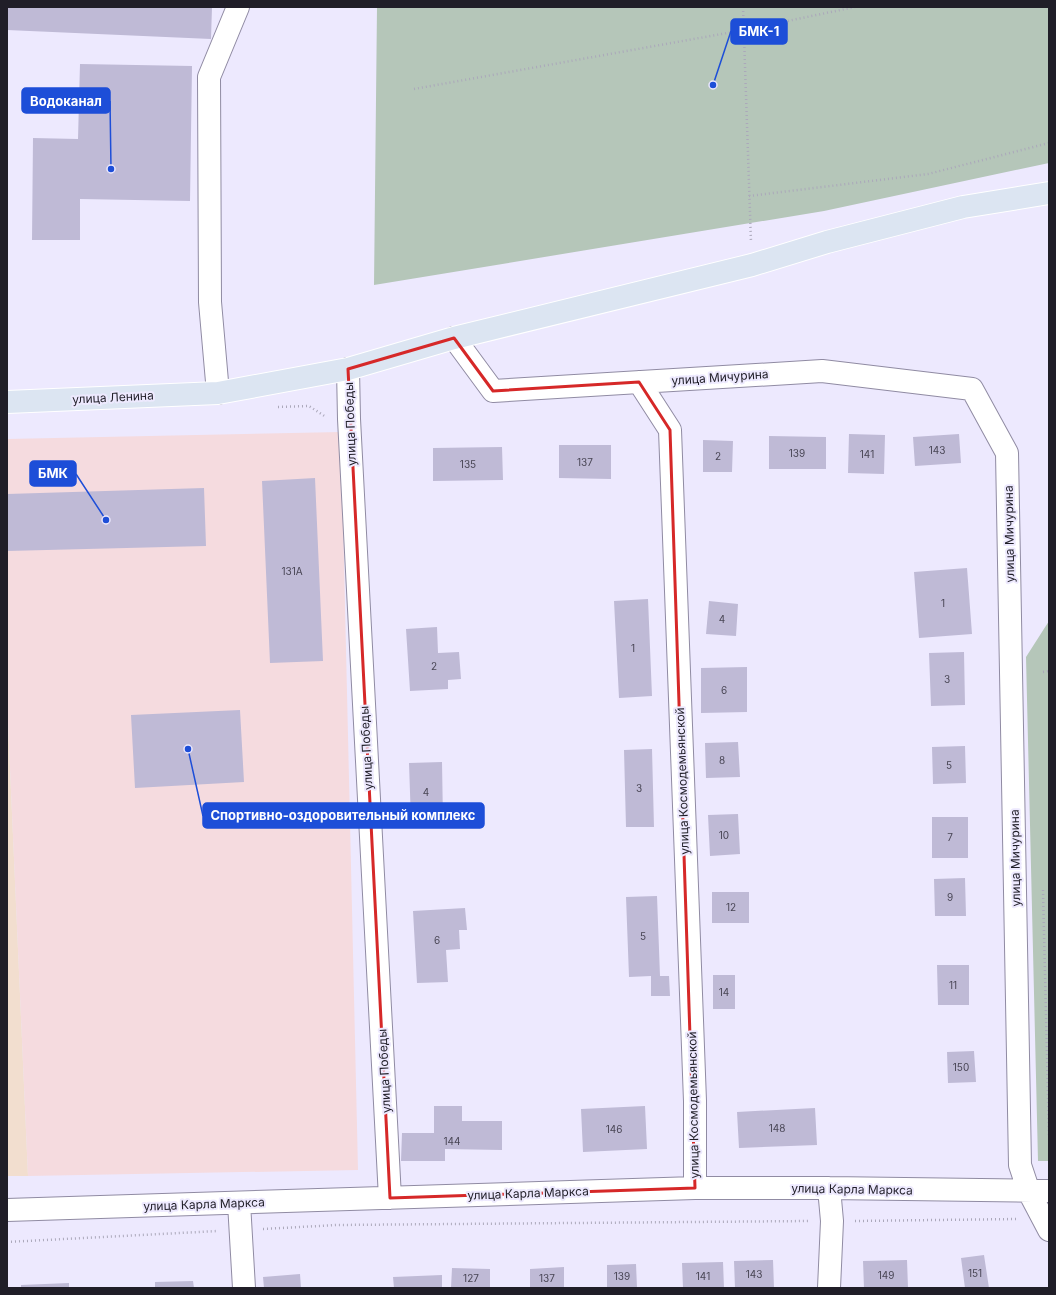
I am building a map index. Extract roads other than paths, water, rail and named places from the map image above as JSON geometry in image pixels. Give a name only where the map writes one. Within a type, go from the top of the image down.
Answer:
[{"type":"main road","name":"улица Ленина","points":[[7,402],[218,393],[348,369],[454,338],[752,265],[827,242],[963,207],[1049,193]]},
{"type":"street","points":[[218,393],[210,302],[209,77],[238,7]]},
{"type":"street","name":"улица Мичурина","points":[[454,338],[493,391],[822,371],[972,389],[1007,453],[1020,1165],[1039,1192],[1049,1230]]},
{"type":"street","name":"улица Победы","points":[[348,369],[350,435],[390,1198]]},
{"type":"street","name":"улица Космодемьянской","points":[[639,382],[670,430],[694,1101],[695,1188]]},
{"type":"street","name":"улица Карла Маркса","points":[[7,1210],[695,1188],[829,1188],[1039,1192]]},
{"type":"street","points":[[829,1188],[832,1221],[829,1288]]},
{"type":"street","points":[[239,1203],[244,1288]]},
{"type":"place","name":"БМК-1","points":[[713,85]]},
{"type":"place","name":"Водоканал","points":[[111,169]]},
{"type":"place","name":"БМК","points":[[106,520]]},
{"type":"place","name":"Спортивно-оздоровительный комплекс","points":[[188,749]]}]
